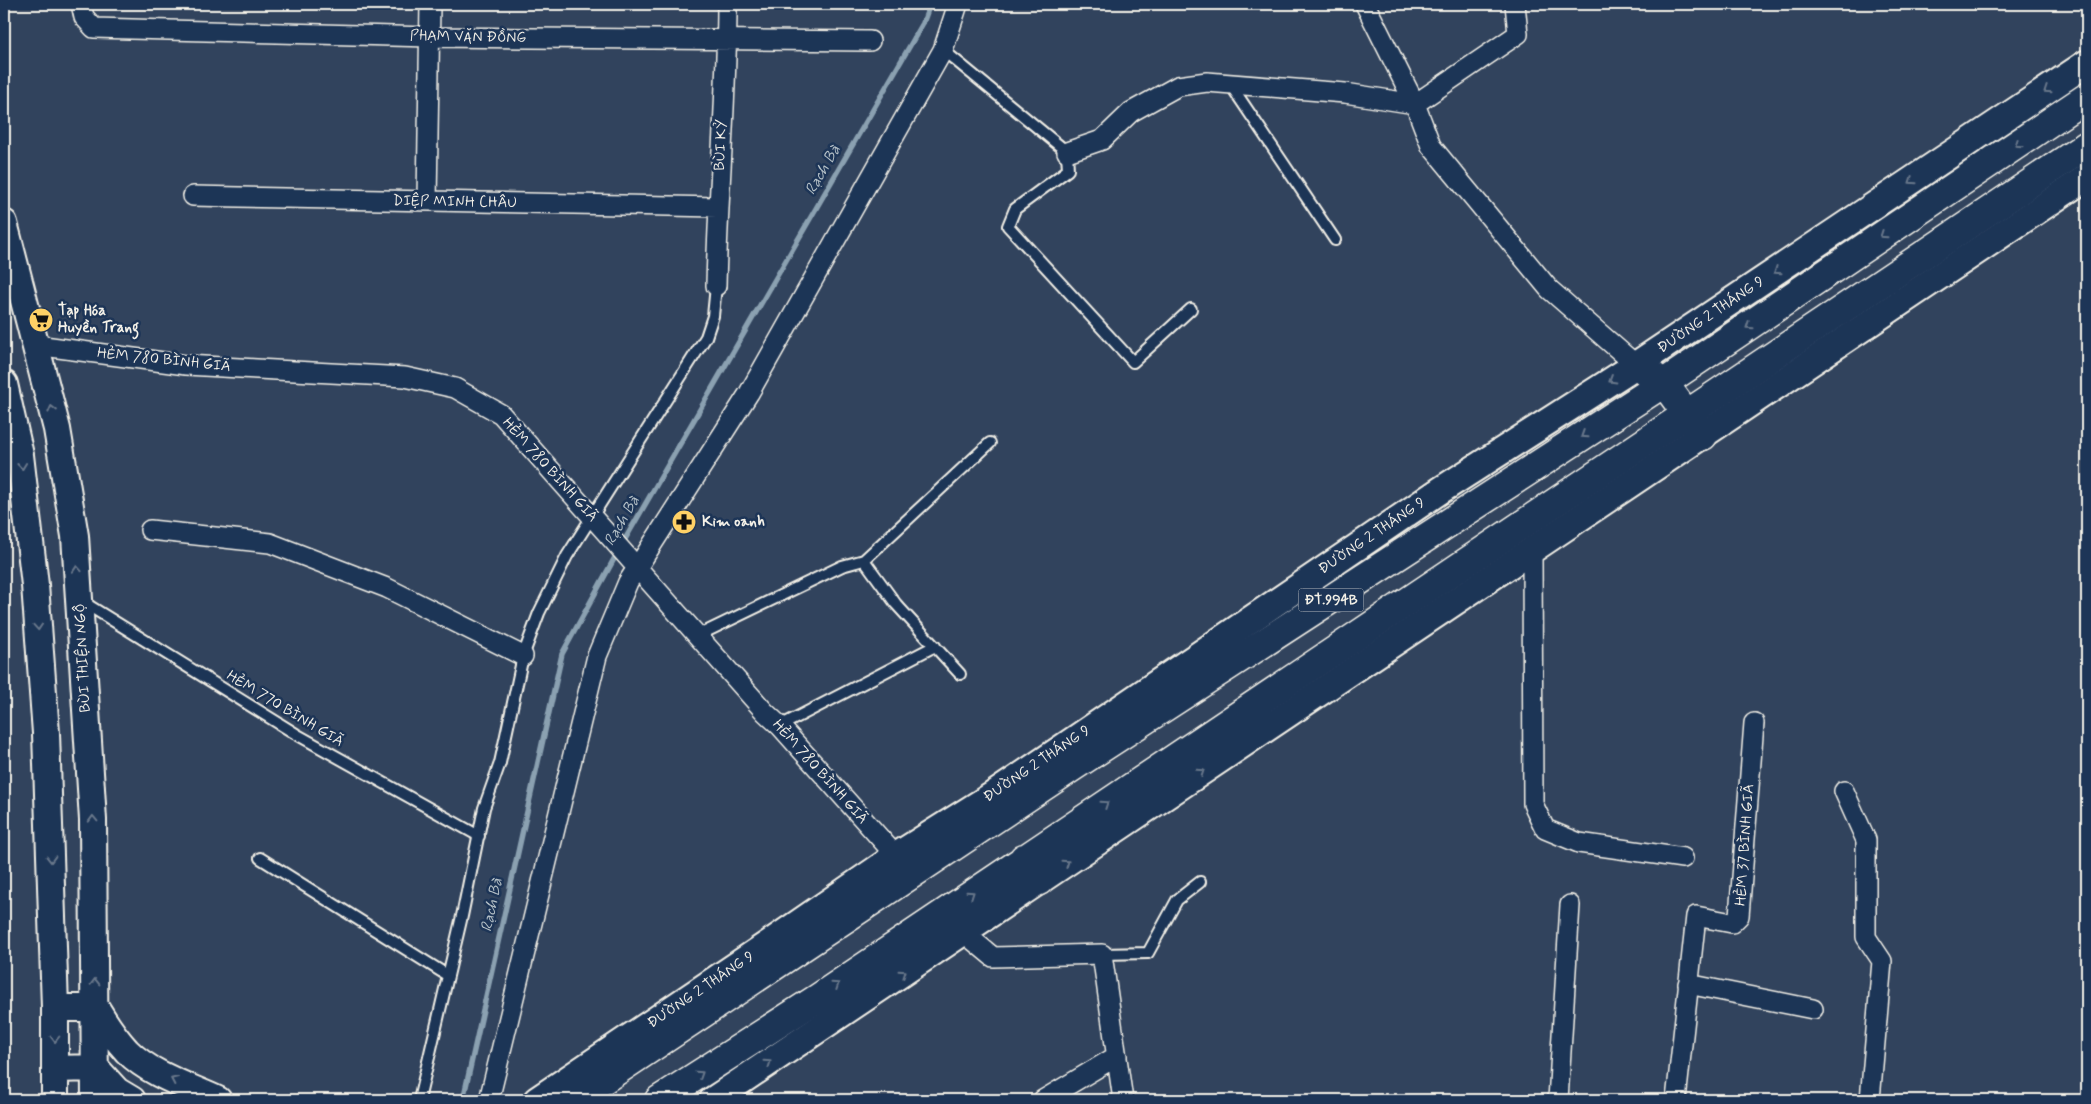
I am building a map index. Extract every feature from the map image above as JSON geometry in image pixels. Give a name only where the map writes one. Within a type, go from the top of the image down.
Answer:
[{"type":"main road","name":"ĐƯỜNG 2 THÁNG 9","points":[[573,1100],[999,804],[1441,490],[1636,365],[2087,63]]},
{"type":"main road","name":"ĐƯỜNG 2 THÁNG 9","points":[[537,1100],[896,856],[999,804],[1664,383],[2087,97]]},
{"type":"main road","name":"ĐT.994B","points":[[658,1100],[818,998],[2087,145]]},
{"type":"main road","points":[[712,1100],[2087,177]]},
{"type":"main road","name":"BÙI THIỆN NGỘ","points":[[4,223],[57,429],[75,536],[93,820],[96,1100]]},
{"type":"main road","points":[[1636,365],[1664,383],[1703,436]]},
{"type":"main road","points":[[4,384],[20,454],[35,585],[46,733],[55,1008],[55,1100]]},
{"type":"main road","points":[[1024,858],[1039,881]]},
{"type":"main road","points":[[55,1008],[96,1008],[113,1034],[128,1052],[150,1068],[218,1100]]},
{"type":"main road","points":[[55,1069],[96,1068],[117,1091],[132,1100]]},
{"type":"street","name":"PHẠM VĂN ĐỒNG","points":[[80,4],[84,17],[94,28],[430,37],[870,41]]},
{"type":"street","points":[[427,201],[430,4]]},
{"type":"street","name":"BÙI KỶ","points":[[716,286],[717,207],[727,40],[727,4]]},
{"type":"street","points":[[489,1100],[597,656],[628,582],[749,393],[942,50],[958,4]]},
{"type":"street","points":[[1365,4],[1415,104],[1431,146],[1549,289],[1636,365]]},
{"type":"street","points":[[1067,152],[1102,140],[1131,112],[1178,86],[1208,82],[1229,83],[1345,93],[1415,104],[1518,34],[1515,4]]},
{"type":"street","name":"DIỆP MINH CHÂU","points":[[193,196],[717,207]]},
{"type":"street","name":"HẺM 780 BÌNH GIÃ","points":[[36,345],[186,365],[405,377],[455,388],[501,414],[697,636],[896,856]]},
{"type":"street","points":[[150,530],[270,543],[387,588],[524,656]]},
{"type":"street","points":[[1532,550],[1534,804],[1545,829],[1579,843],[1683,858]]},
{"type":"street","name":"HẺM 37 BÌNH GIÃ","points":[[1676,1100],[1696,916],[1732,922],[1739,916],[1754,723]]},
{"type":"street","points":[[1844,791],[1866,840],[1866,937],[1882,961],[1870,1100]]},
{"type":"street","points":[[1558,1100],[1570,905]]},
{"type":"street","points":[[963,932],[993,957],[1102,954],[1123,1100]]},
{"type":"street","points":[[1688,984],[1813,1009]]},
{"type":"street","points":[[1043,1100],[1116,1056]]},
{"type":"lane","points":[[942,50],[1067,152],[1068,170],[1015,209],[1008,226],[1133,362],[1191,309]]},
{"type":"lane","points":[[1229,83],[1335,240]]},
{"type":"lane","points":[[419,1100],[484,808],[500,764],[524,656],[539,613],[559,572],[592,517],[706,337],[713,316],[716,286]]},
{"type":"lane","points":[[697,636],[842,566],[864,560],[990,443]]},
{"type":"lane","points":[[864,560],[896,604],[960,674]]},
{"type":"lane","name":"HẺM 770 BÌNH GIÃ","points":[[80,600],[296,734],[479,836]]},
{"type":"lane","points":[[780,726],[935,646]]},
{"type":"lane","points":[[260,858],[447,975]]},
{"type":"lane","points":[[1102,954],[1148,953],[1177,900],[1200,882]]},
{"type":"waterway","name":"Rạch Bà","points":[[463,1100],[562,654],[620,548],[923,23],[930,4]]},
{"type":"place","name":"Tạp Hóa Huyền Trang","points":[[41,320]]},
{"type":"place","name":"Kim oanh","points":[[684,522]]}]
